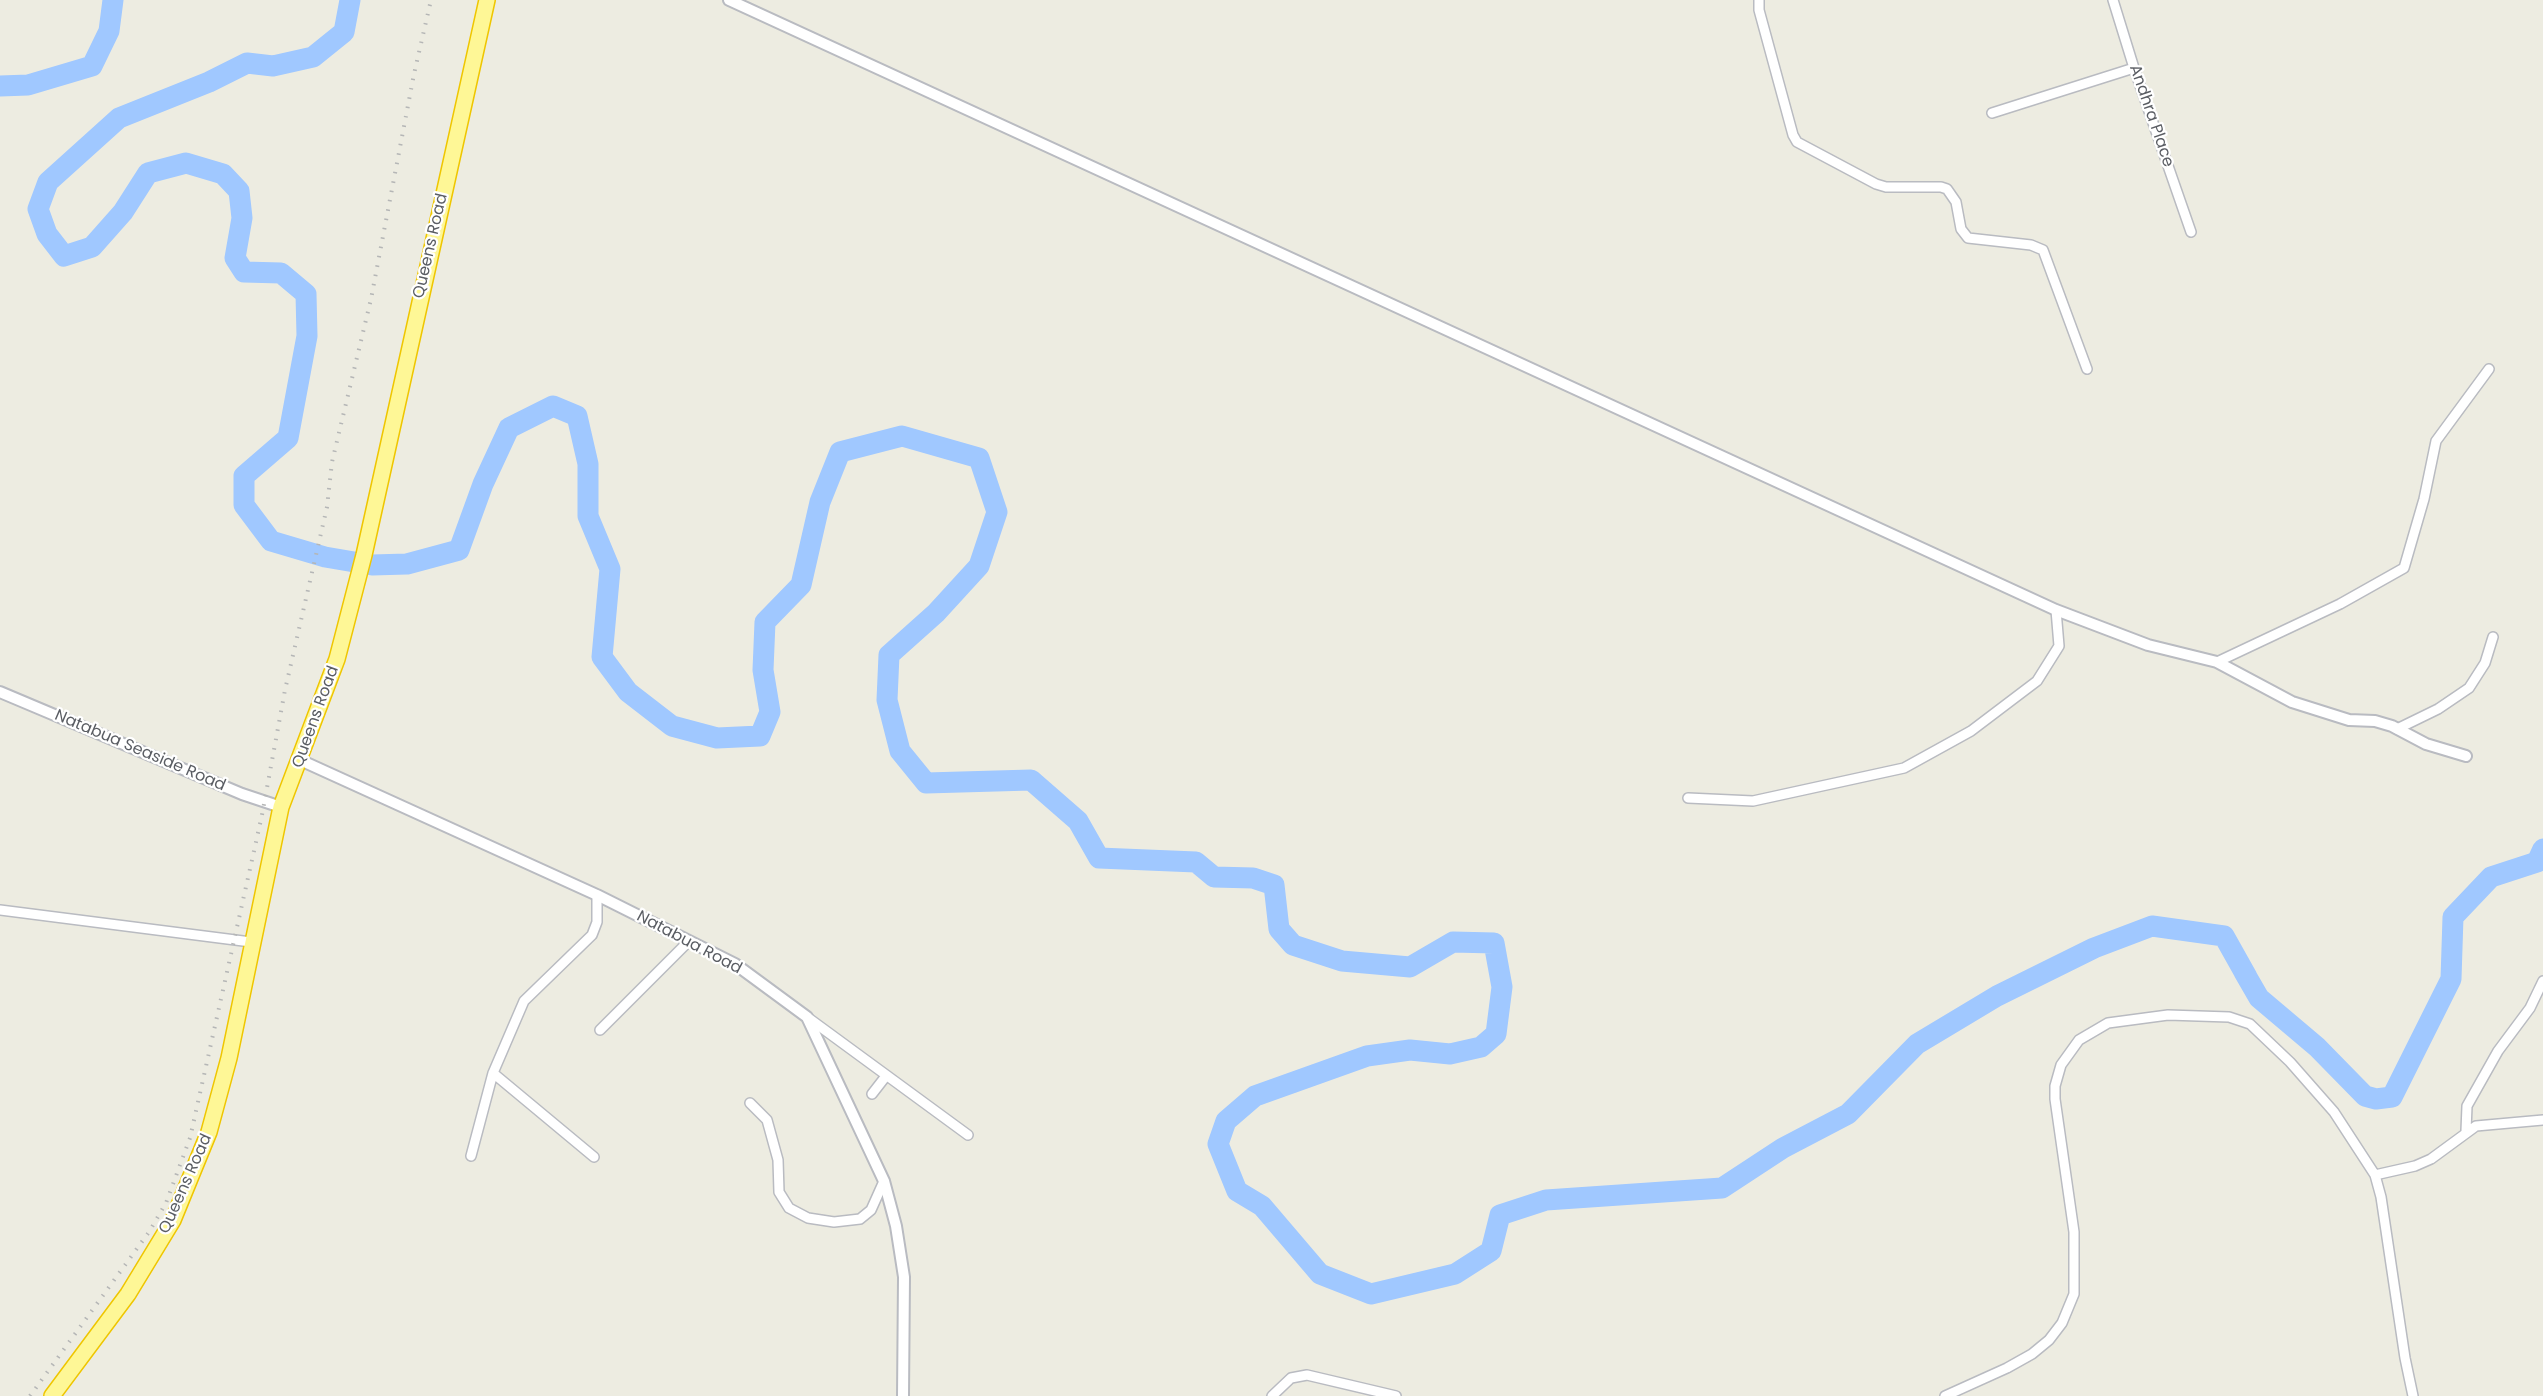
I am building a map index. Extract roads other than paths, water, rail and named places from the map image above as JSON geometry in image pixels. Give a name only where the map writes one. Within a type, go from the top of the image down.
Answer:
[{"type":"highway","name":"Queens Road","points":[[52,1396],[128,1294],[173,1220],[209,1132],[229,1058],[251,942],[282,807],[337,659],[364,555],[487,0]]},
{"type":"street","points":[[729,0],[2056,610],[2148,645],[2217,662],[2292,702],[2349,720],[2375,721],[2426,744],[2466,756]]},
{"type":"street","points":[[1759,0],[1759,10],[1793,135],[1797,142],[1876,184],[1947,189],[1956,202],[1961,229],[1968,238],[2031,245],[2043,250],[2087,369]]},
{"type":"street","name":"Andhra Place","points":[[2113,0],[2191,232]]},
{"type":"street","points":[[1992,112],[2134,68]]},
{"type":"street","points":[[2217,662],[2340,604],[2404,568],[2424,499],[2436,441],[2489,369]]},
{"type":"street","points":[[1688,798],[1753,801],[1904,768],[1971,731],[2037,681],[2059,646],[2056,610]]},
{"type":"street","points":[[2397,729],[2438,710],[2469,688],[2485,663],[2493,638]]},
{"type":"street","name":"Natabua Seaside Road","points":[[0,692],[242,794],[282,807]]},
{"type":"street","name":"Natabua Road","points":[[300,760],[597,895],[690,941],[735,964],[807,1017],[884,1181],[896,1226],[904,1277],[903,1396]]},
{"type":"street","points":[[471,1156],[493,1073],[524,1000],[591,936],[597,922],[597,895]]},
{"type":"street","points":[[0,910],[251,942]]},
{"type":"street","points":[[600,1030],[690,941]]},
{"type":"street","points":[[2466,1131],[2467,1106],[2498,1052],[2530,1008],[2543,981]]},
{"type":"street","points":[[1945,1396],[2032,1354],[2049,1340],[2062,1323],[2074,1294],[2074,1244],[2055,1086],[2061,1065],[2079,1040],[2108,1023],[2168,1015],[2229,1017],[2250,1024],[2283,1055],[2334,1112],[2375,1175],[2381,1197],[2413,1396]]},
{"type":"street","points":[[807,1017],[968,1135]]},
{"type":"street","points":[[493,1073],[594,1157]]},
{"type":"street","points":[[872,1094],[886,1076]]},
{"type":"street","points":[[750,1103],[756,1106],[767,1120],[778,1160],[779,1192],[789,1208],[808,1218],[834,1222],[860,1219],[871,1210],[884,1181]]},
{"type":"street","points":[[2375,1175],[2415,1166],[2431,1159],[2466,1131],[2482,1125],[2543,1120]]},
{"type":"street","points":[[1272,1396],[1292,1378],[1307,1375],[1396,1396]]},
{"type":"waterway","points":[[0,86],[28,85],[92,66],[109,31],[113,0]]},
{"type":"waterway","points":[[350,0],[344,32],[313,57],[273,66],[247,63],[209,82],[119,118],[48,182],[38,209],[47,234],[64,256],[92,247],[123,212],[148,173],[186,163],[223,174],[239,191],[242,218],[235,258],[244,272],[281,273],[306,294],[307,336],[288,438],[244,476],[244,505],[271,541],[325,557],[372,565],[407,564],[459,550],[483,484],[509,428],[553,406],[577,416],[588,464],[588,516],[610,569],[602,657],[628,692],[672,726],[717,738],[760,736],[770,712],[763,670],[765,622],[801,585],[820,502],[840,452],[902,436],[979,458],[997,512],[979,566],[936,613],[889,655],[887,700],[900,751],[926,783],[1031,780],[1078,821],[1099,858],[1196,862],[1214,877],[1253,878],[1274,885],[1279,929],[1293,945],[1342,961],[1410,967],[1453,942],[1494,943],[1502,987],[1496,1034],[1481,1047],[1450,1054],[1410,1050],[1367,1056],[1255,1096],[1226,1121],[1218,1144],[1237,1191],[1262,1206],[1320,1274],[1371,1294],[1455,1274],[1491,1251],[1500,1215],[1546,1200],[1722,1188],[1783,1148],[1848,1114],[1917,1044],[1997,996],[2094,948],[2152,926],[2224,936],[2247,977]]},
{"type":"waterway","points":[[2244,972],[2259,998],[2317,1047],[2365,1096],[2376,1099],[2392,1097],[2451,979],[2453,917],[2491,877],[2537,862],[2543,849]]},
{"type":"railway","points":[[30,1396],[149,1232],[166,1203],[190,1138],[262,815],[285,690],[327,507],[332,462],[371,299],[414,74],[431,0]]}]
